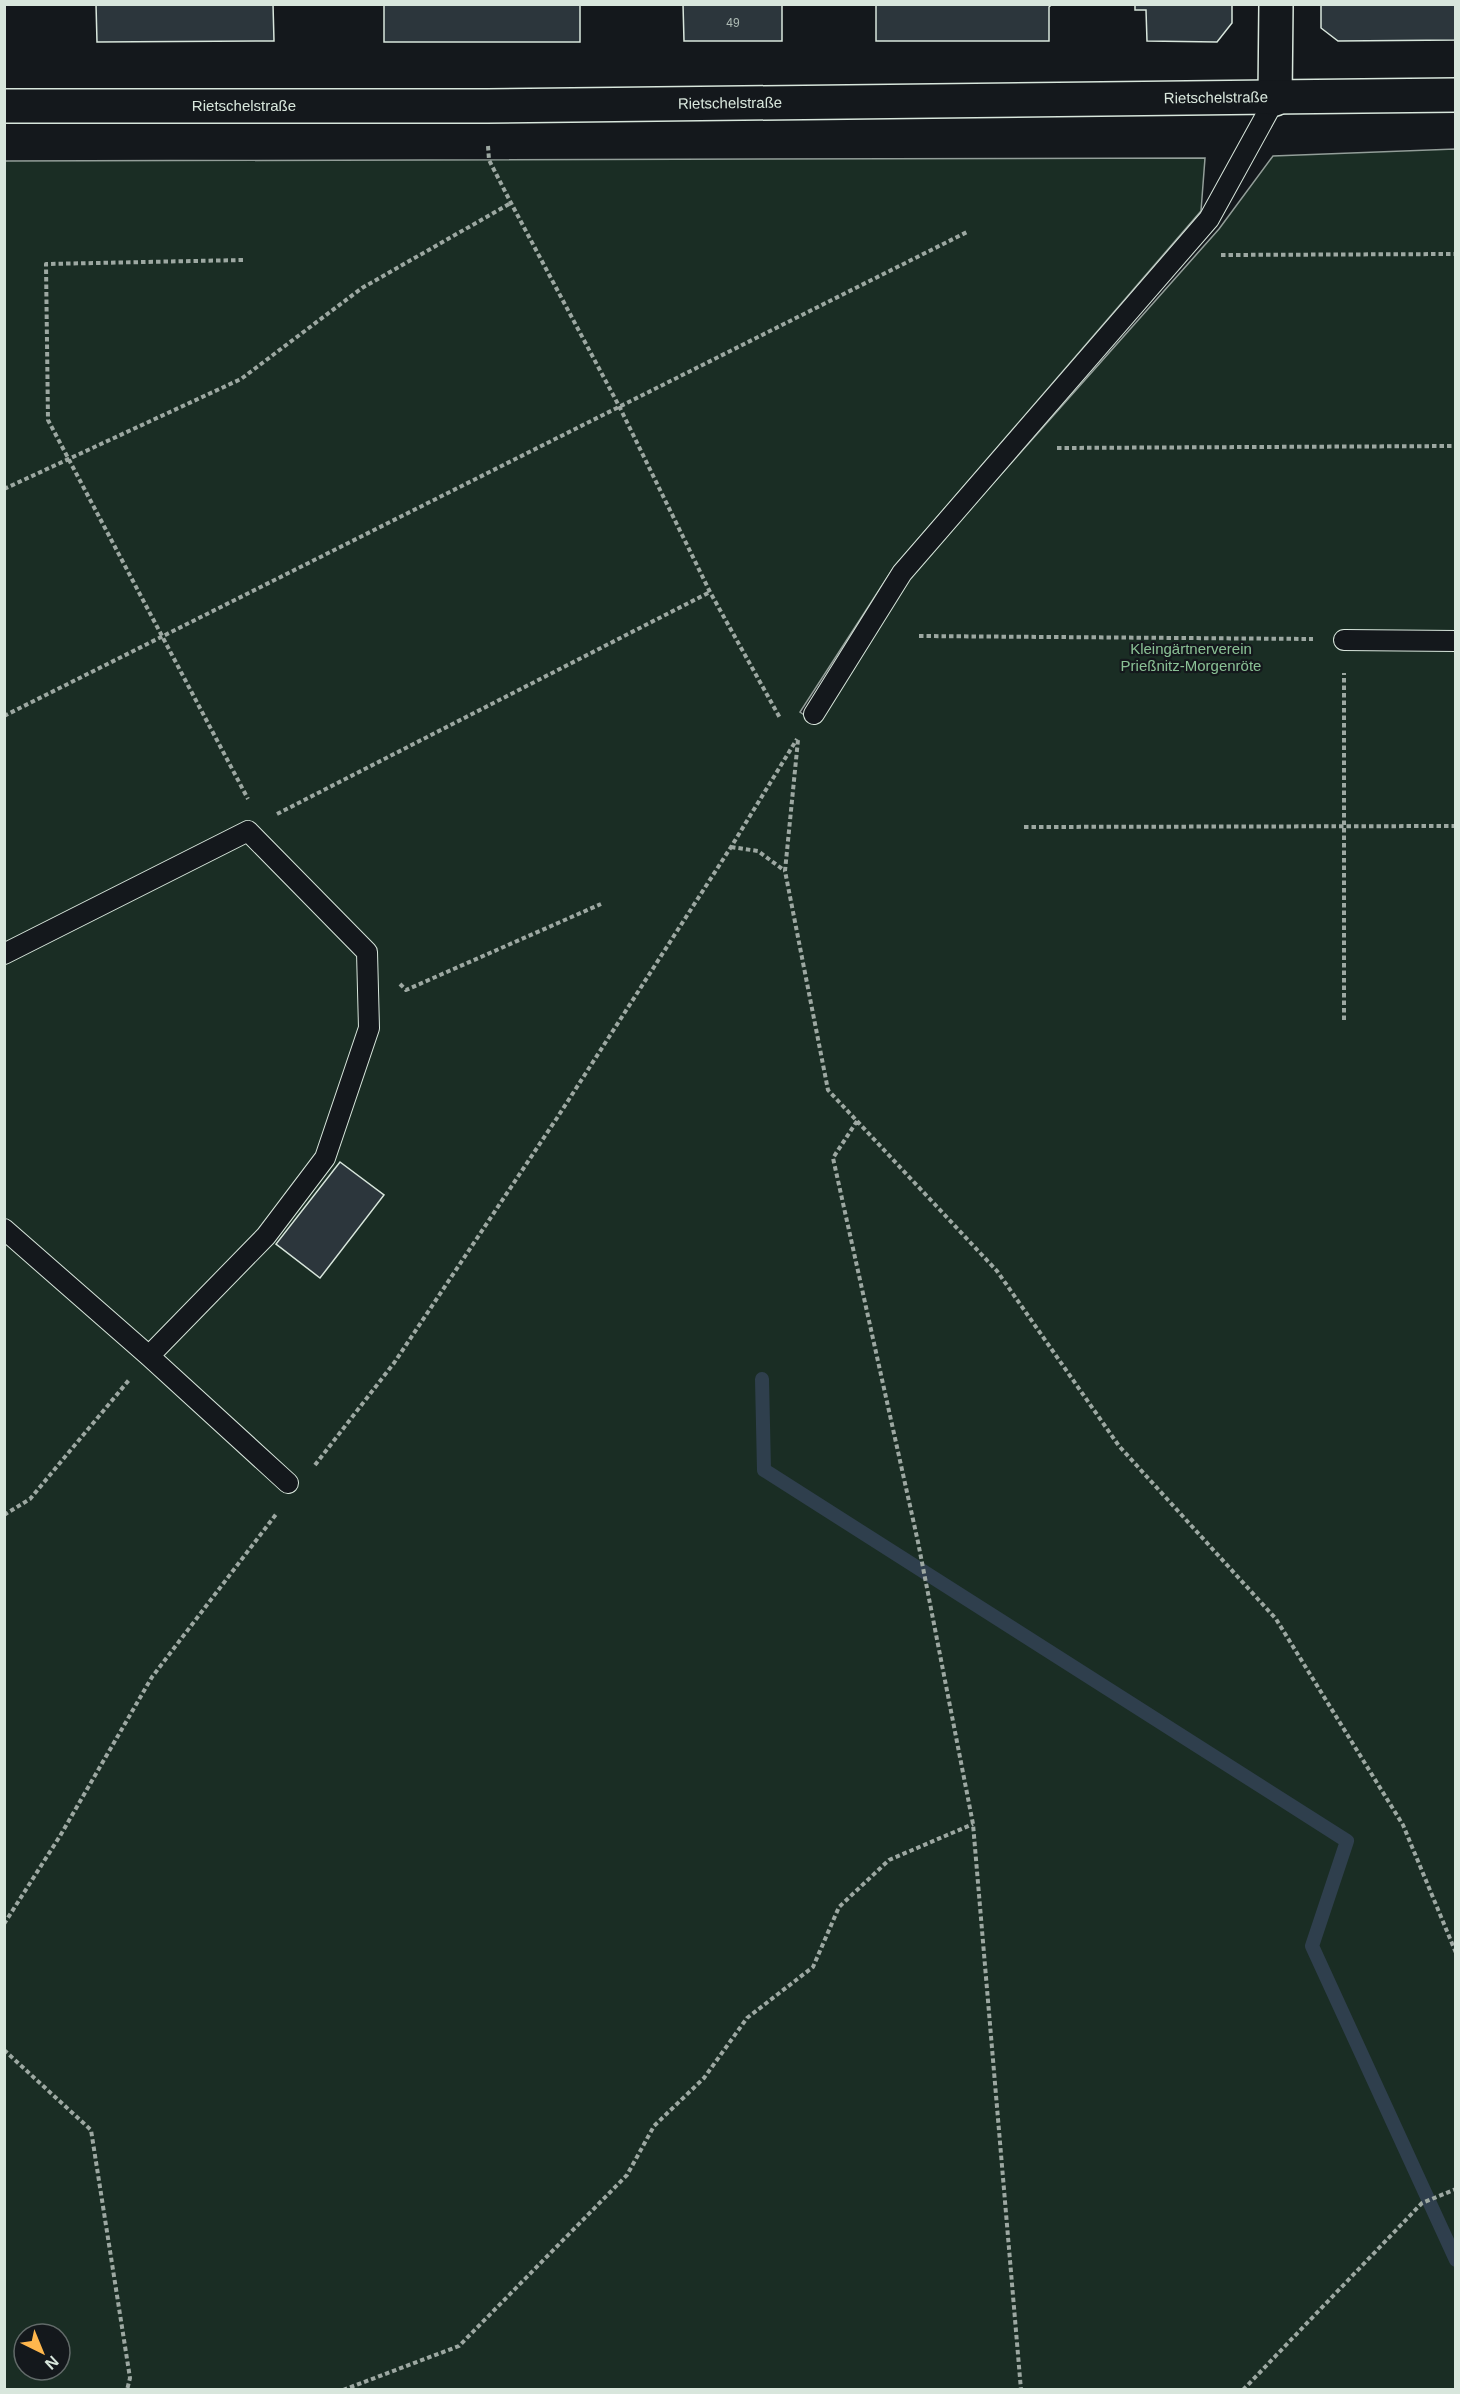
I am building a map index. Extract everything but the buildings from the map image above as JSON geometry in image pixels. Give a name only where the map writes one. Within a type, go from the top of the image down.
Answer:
[{"type":"street","points":[[1275,99],[1276,4]]},
{"type":"street","name":"Rietschelstraße","points":[[4,105],[487,106],[1275,99],[1455,95]]},
{"type":"lane","points":[[814,714],[902,573],[1209,219],[1275,99]]},
{"type":"lane","points":[[1344,640],[1455,641]]},
{"type":"lane","points":[[4,954],[254,826],[367,952],[369,1028],[325,1158],[266,1236],[149,1356]]},
{"type":"lane","points":[[4,1228],[288,1483]]},
{"type":"path","points":[[487,106],[489,160],[619,406],[710,592],[784,724]]},
{"type":"path","points":[[4,489],[241,379],[362,288],[511,203]]},
{"type":"path","points":[[4,716],[161,635],[969,231]]},
{"type":"path","points":[[1178,255],[1455,254]]},
{"type":"path","points":[[243,260],[46,264],[48,420],[161,635],[254,826],[710,592]]},
{"type":"path","points":[[1058,448],[1455,446]]},
{"type":"path","points":[[919,636],[1344,640],[1344,1020]]},
{"type":"path","points":[[310,1471],[394,1363],[556,1118],[814,714]]},
{"type":"path","points":[[790,730],[798,738]]},
{"type":"path","points":[[798,738],[785,871],[828,1090],[997,1271],[1119,1446],[1276,1619],[1403,1826],[1455,1953]]},
{"type":"path","points":[[1024,827],[1455,826]]},
{"type":"path","points":[[731,847],[758,852],[785,871]]},
{"type":"path","points":[[367,952],[406,990],[601,904]]},
{"type":"path","points":[[857,1120],[833,1158],[918,1542],[973,1824],[1021,2390]]},
{"type":"path","points":[[4,1515],[30,1499],[149,1356]]},
{"type":"path","points":[[4,1924],[60,1836],[152,1677],[282,1508]]},
{"type":"path","points":[[343,2390],[459,2346],[627,2175],[654,2126],[704,2078],[747,2018],[813,1967],[839,1907],[888,1860],[973,1824]]},
{"type":"path","points":[[4,2050],[91,2130],[130,2378],[127,2390]]},
{"type":"path","points":[[1243,2390],[1422,2203],[1455,2189]]},
{"type":"green space","name":"Kleingärtnerverein Prießnitz-Morgenröte","points":[[1455,149],[1455,2389],[5,2389],[4,161],[1205,158],[1201,211],[894,567],[800,712],[816,723],[909,578],[1219,229],[1273,156]]},
{"type":"waterway","points":[[762,1379],[764,1470],[1347,1841],[1312,1946],[1456,2260]]}]
